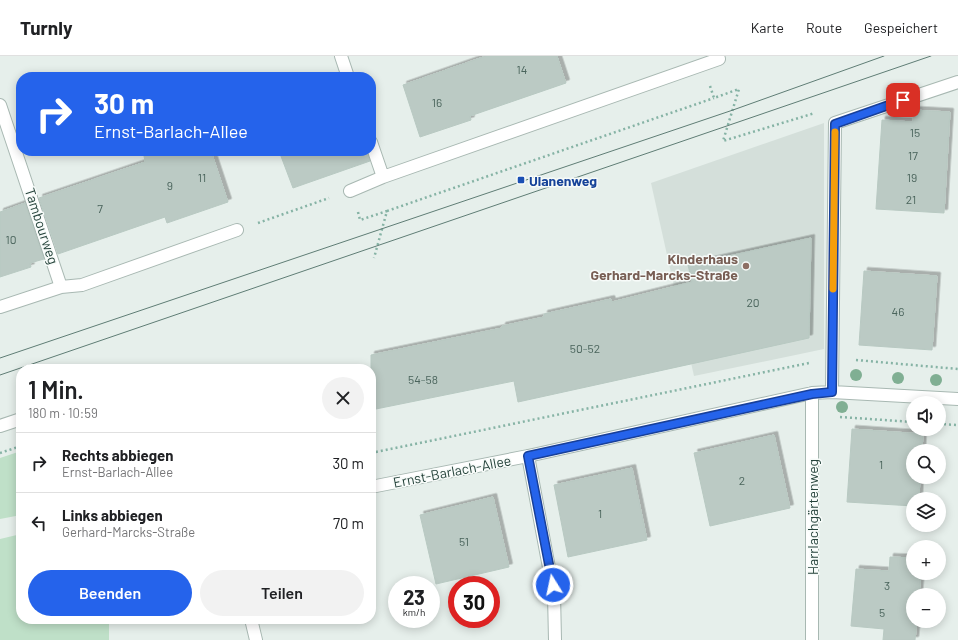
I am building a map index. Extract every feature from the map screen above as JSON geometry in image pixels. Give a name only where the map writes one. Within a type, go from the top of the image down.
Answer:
[{"type":"street","points":[[341,56],[346,72]]},
{"type":"street","points":[[350,191],[383,177],[719,59],[718,56]]},
{"type":"street","points":[[832,392],[835,124],[958,82]]},
{"type":"street","name":"Tambourweg","points":[[0,105],[16,152]]},
{"type":"street","name":"Tambourweg","points":[[17,156],[62,287]]},
{"type":"street","points":[[376,156],[383,177]]},
{"type":"street","points":[[0,307],[62,287],[82,285],[237,230]]},
{"type":"street","name":"Ernst-Barlach-Allee","points":[[376,486],[528,456],[812,394],[832,392],[958,399]]},
{"type":"street","name":"Harrlachgärtenweg","points":[[812,394],[812,640]]},
{"type":"street","points":[[0,426],[16,421]]},
{"type":"street","points":[[528,456],[554,588],[556,640]]},
{"type":"street","points":[[252,624],[256,640]]},
{"type":"path","points":[[702,65],[714,98]]},
{"type":"path","points":[[237,230],[350,191],[360,220],[739,89],[724,141],[828,109],[835,124]]},
{"type":"path","points":[[374,258],[387,211]]},
{"type":"path","points":[[376,452],[833,358],[958,369]]},
{"type":"path","points":[[946,424],[958,425]]},
{"type":"path","points":[[0,453],[16,448]]},
{"type":"shaded area","name":"Kinderhaus Gerhard-Marcks-Straße","points":[[824,123],[824,349],[694,376],[651,183]]},
{"type":"green space","points":[[16,453],[16,516],[0,519],[0,458]]},
{"type":"green space","points":[[16,535],[16,624],[109,624],[109,640],[0,640],[0,539]]},
{"type":"building","points":[[486,56],[557,56],[566,83],[470,116],[471,120],[420,137],[403,85]]},
{"type":"building","points":[[913,110],[950,112],[944,213],[876,209],[882,120],[913,122]]},
{"type":"building","points":[[144,156],[213,156],[228,202],[167,223],[165,217],[58,254],[39,198],[145,162]]},
{"type":"building","points":[[281,156],[368,156],[370,161],[293,188]]},
{"type":"building","points":[[25,203],[44,259],[30,263],[31,267],[0,277],[0,212]]},
{"type":"building","points":[[811,238],[809,338],[518,402],[514,381],[376,409],[376,364],[371,364],[371,355],[502,328],[502,326],[544,317],[544,314],[611,299],[612,302],[692,282],[688,265]]},
{"type":"building","points":[[864,271],[937,276],[932,350],[859,345]]},
{"type":"building","points":[[852,429],[906,433],[906,436],[923,436],[922,444],[906,444],[906,484],[920,484],[919,492],[906,492],[906,506],[847,502]]},
{"type":"building","points":[[774,435],[790,508],[710,526],[694,453]]},
{"type":"building","points":[[632,468],[647,540],[568,557],[554,485]]},
{"type":"building","points":[[493,497],[509,567],[470,576],[448,576],[448,581],[440,583],[440,576],[434,576],[420,515]]},
{"type":"building","points":[[890,557],[906,558],[906,580],[920,580],[920,588],[906,588],[906,628],[916,628],[915,640],[883,640],[884,629],[851,626],[856,569],[889,571]]},
{"type":"tram line","points":[[0,358],[733,110],[884,56]]},
{"type":"tram line","points":[[32,364],[931,56]]},
{"type":"tram line","points":[[0,375],[16,370]]},
{"type":"slow traffic","points":[[833,289],[835,132]]},
{"type":"place","name":"Ulanenweg","points":[[521,180]]},
{"type":"place","name":"Kinderhaus Gerhard-Marcks-Straße","points":[[746,266]]},
{"type":"route","points":[[553,585],[528,456],[812,394],[832,392],[835,124],[903,100]]}]
